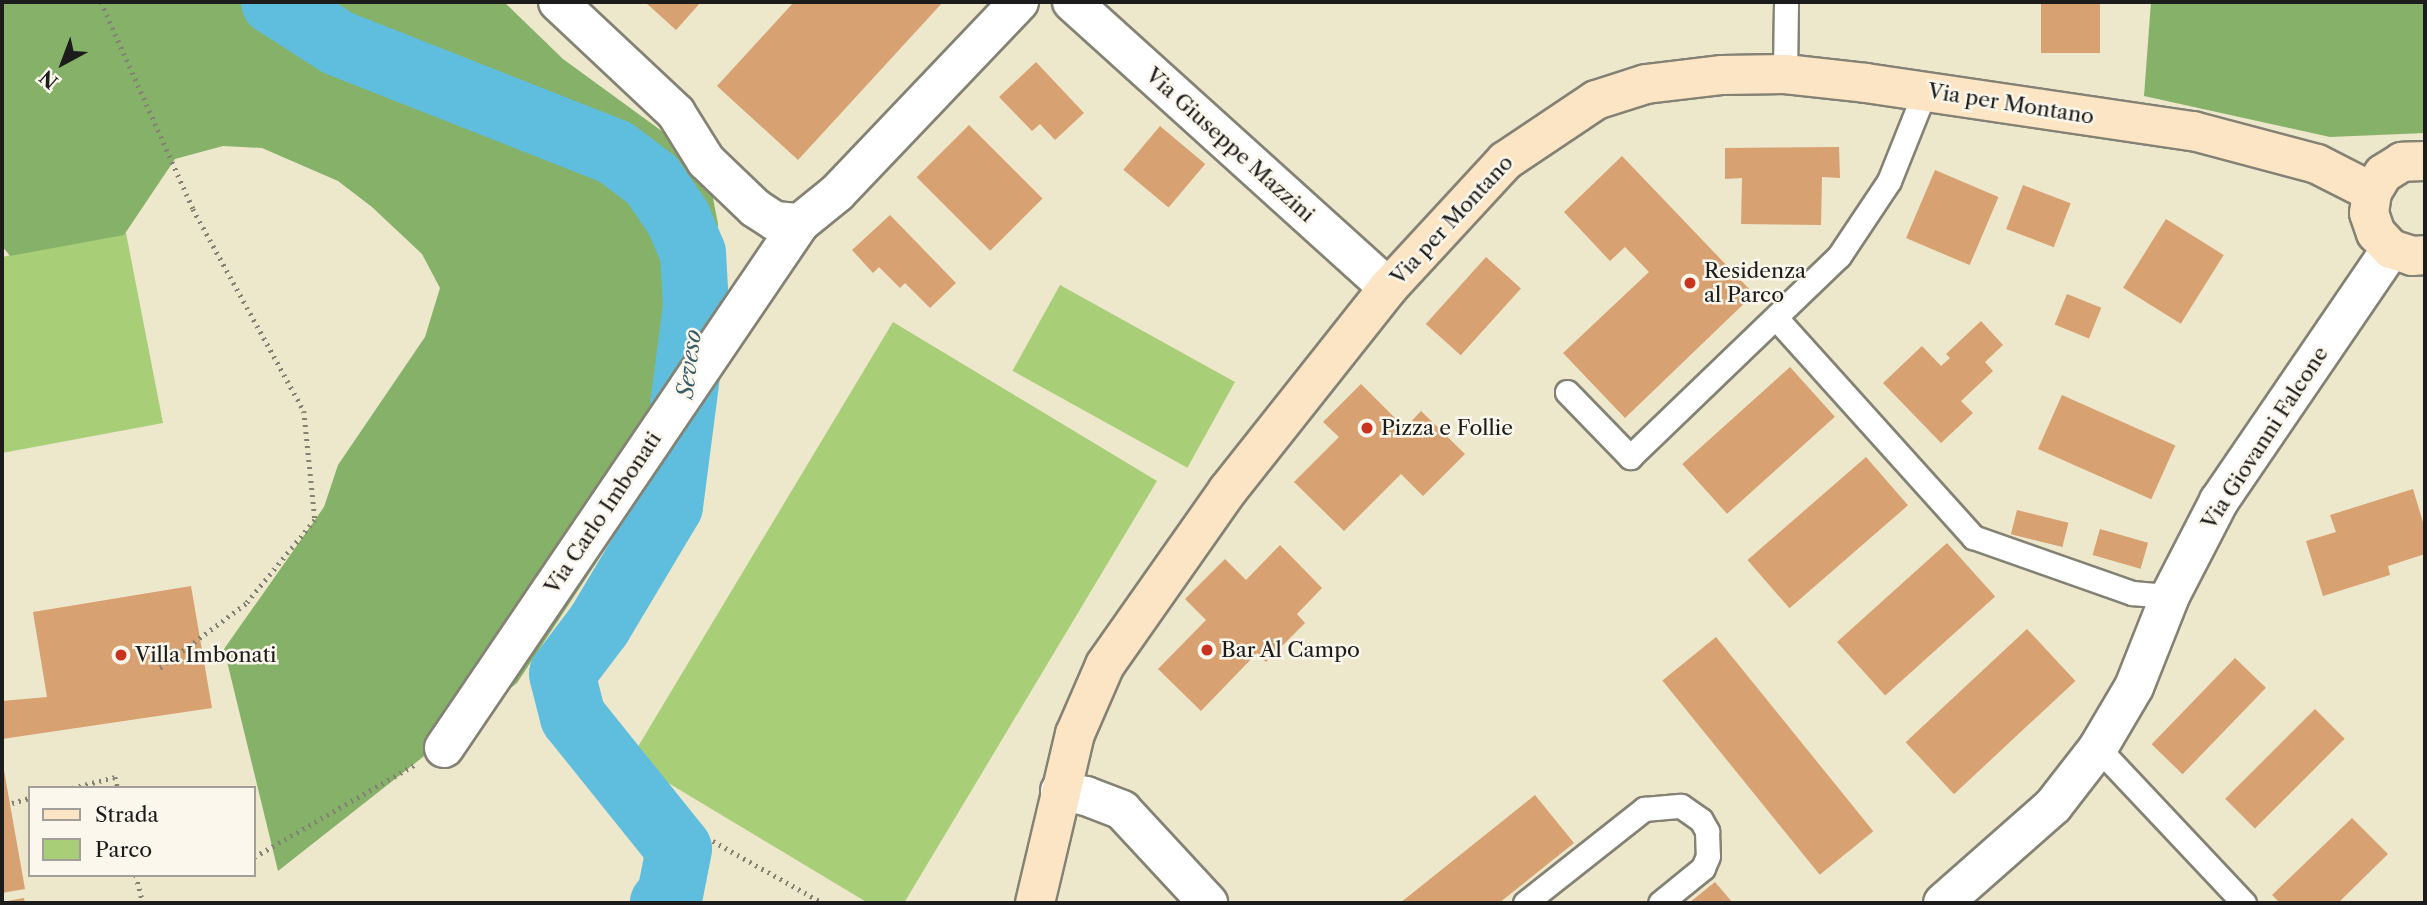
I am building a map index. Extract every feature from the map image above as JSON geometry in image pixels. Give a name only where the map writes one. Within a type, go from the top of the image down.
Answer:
[{"type":"street","points":[[558,2],[676,113],[706,161],[755,208],[775,221],[800,223]]},
{"type":"street","name":"Via Carlo Imbonati","points":[[444,748],[800,223],[837,192],[1019,2]]},
{"type":"street","name":"Via Giuseppe Mazzini","points":[[1072,2],[1388,288]]},
{"type":"street","name":"Via per Montano","points":[[1035,903],[1059,791],[1075,734],[1105,665],[1228,490],[1388,288],[1505,161],[1596,100],[1646,84],[1785,74],[1925,91],[2193,131],[2317,164],[2372,192]]},
{"type":"street","points":[[2408,252],[2376,233],[2370,213],[2372,192],[2383,174],[2402,162],[2425,161]]},
{"type":"street","name":"Via Giovanni Falcone","points":[[1943,903],[2053,806],[2098,748],[2134,687],[2170,596],[2219,501],[2408,252]]},
{"type":"street","points":[[1059,791],[1086,796],[1122,810],[1208,903]]},
{"type":"lane","points":[[1785,74],[1786,2]]},
{"type":"lane","points":[[1567,392],[1630,457],[1839,256],[1867,220],[1907,143],[1925,91]]},
{"type":"lane","points":[[1776,318],[1973,537],[2132,593],[2170,596]]},
{"type":"lane","points":[[2098,748],[2244,903]]},
{"type":"lane","points":[[1525,903],[1644,809],[1681,806],[1701,820],[1710,844],[1708,856],[1703,868],[1660,903]]},
{"type":"path","points":[[101,2],[194,209],[304,411],[315,520],[246,604],[159,670]]},
{"type":"path","points":[[256,856],[444,748]]},
{"type":"path","points":[[80,786],[115,777],[117,786]]},
{"type":"path","points":[[12,803],[28,799]]},
{"type":"path","points":[[713,841],[823,903]]},
{"type":"path","points":[[136,877],[143,903]]},
{"type":"green space","points":[[2,2],[504,2],[563,59],[681,145],[712,193],[718,224],[713,283],[729,361],[517,683],[278,871],[224,649],[324,507],[338,465],[425,337],[440,288],[422,254],[372,207],[338,181],[262,148],[223,146],[175,159],[124,235],[10,256],[2,246]]},
{"type":"green space","points":[[2151,2],[2425,2],[2425,133],[2330,137],[2144,96]]},
{"type":"green space","points":[[126,233],[163,423],[2,453],[2,257]]},
{"type":"green space","points":[[1060,285],[1235,382],[1187,468],[1012,371]]},
{"type":"green space","points":[[893,322],[1157,481],[904,903],[868,903],[630,760]]},
{"type":"building","points":[[645,2],[701,2],[676,30]]},
{"type":"building","points":[[794,2],[943,2],[798,160],[717,86]]},
{"type":"building","points":[[2041,2],[2100,2],[2100,53],[2041,53]]},
{"type":"building","points":[[1036,62],[1084,113],[1055,140],[1040,124],[1032,131],[999,97]]},
{"type":"building","points":[[969,125],[1043,199],[990,251],[917,177]]},
{"type":"building","points":[[1160,126],[1205,164],[1169,208],[1123,170]]},
{"type":"building","points":[[1839,147],[1840,178],[1822,177],[1821,225],[1741,224],[1742,178],[1725,179],[1725,148]]},
{"type":"building","name":"Residenza al Parco","points":[[1622,156],[1754,294],[1625,418],[1563,353],[1649,272],[1625,247],[1610,261],[1564,212]]},
{"type":"building","points":[[1935,170],[1999,197],[1970,265],[1906,238]]},
{"type":"building","points":[[2023,185],[2071,203],[2054,247],[2006,229]]},
{"type":"building","points":[[890,215],[956,283],[930,308],[905,283],[900,288],[879,267],[873,273],[852,250]]},
{"type":"building","points":[[2166,219],[2224,255],[2181,324],[2123,288]]},
{"type":"building","points":[[1486,257],[1521,288],[1461,355],[1426,324]]},
{"type":"building","points":[[2067,294],[2101,308],[2089,338],[2055,325]]},
{"type":"building","points":[[1981,321],[2003,345],[1985,362],[1993,371],[1961,401],[1973,413],[1941,443],[1883,383],[1922,346],[1941,366],[1950,358],[1946,354]]},
{"type":"building","points":[[1790,367],[1835,417],[1727,514],[1682,464]]},
{"type":"building","points":[[1361,384],[1405,428],[1421,411],[1465,454],[1423,496],[1401,474],[1344,531],[1294,482],[1339,437],[1323,422]]},
{"type":"building","points":[[2062,395],[2175,445],[2151,499],[2038,449]]},
{"type":"building","points":[[1866,457],[1908,505],[1789,608],[1748,560]]},
{"type":"building","points":[[2413,489],[2425,529],[2425,554],[2388,566],[2390,575],[2323,596],[2306,541],[2336,532],[2330,515]]},
{"type":"building","points":[[2017,510],[2068,523],[2062,547],[2011,534]]},
{"type":"building","points":[[2100,529],[2148,543],[2141,569],[2093,555]]},
{"type":"building","points":[[1947,543],[1995,597],[1885,696],[1837,642]]},
{"type":"building","points":[[1280,545],[1322,588],[1297,614],[1305,623],[1266,662],[1257,653],[1201,711],[1158,669],[1206,620],[1185,599],[1225,559],[1246,580]]},
{"type":"building","name":"Villa Imbonati","points":[[191,586],[212,708],[2,739],[2,701],[47,697],[33,612]]},
{"type":"building","points":[[2027,629],[2075,681],[1954,794],[1906,742]]},
{"type":"building","points":[[1716,637],[1873,831],[1820,875],[1662,680]]},
{"type":"building","points":[[2235,658],[2266,688],[2183,774],[2152,744]]},
{"type":"building","points":[[2315,709],[2345,739],[2255,829],[2225,799]]},
{"type":"building","points":[[2,759],[25,889],[2,893]]},
{"type":"building","points":[[1535,795],[1574,843],[1499,903],[1400,903]]},
{"type":"building","points":[[2352,818],[2388,854],[2338,903],[2280,903],[2272,895]]},
{"type":"building","points":[[1715,882],[1733,903],[1689,903]]},
{"type":"building","points":[[24,898],[25,903],[2,903],[2,902]]},
{"type":"waterway","name":"Seveso","points":[[274,2],[338,43],[615,152],[652,180],[678,218],[693,253],[696,306],[670,506],[599,625],[562,674],[573,717],[679,849],[669,900],[663,903]]},
{"type":"place","name":"Residenza al Parco","points":[[1690,283]]},
{"type":"place","name":"Pizza e Follie","points":[[1367,428]]},
{"type":"place","name":"Bar Al Campo","points":[[1207,650]]},
{"type":"place","name":"Villa Imbonati","points":[[121,655]]}]
